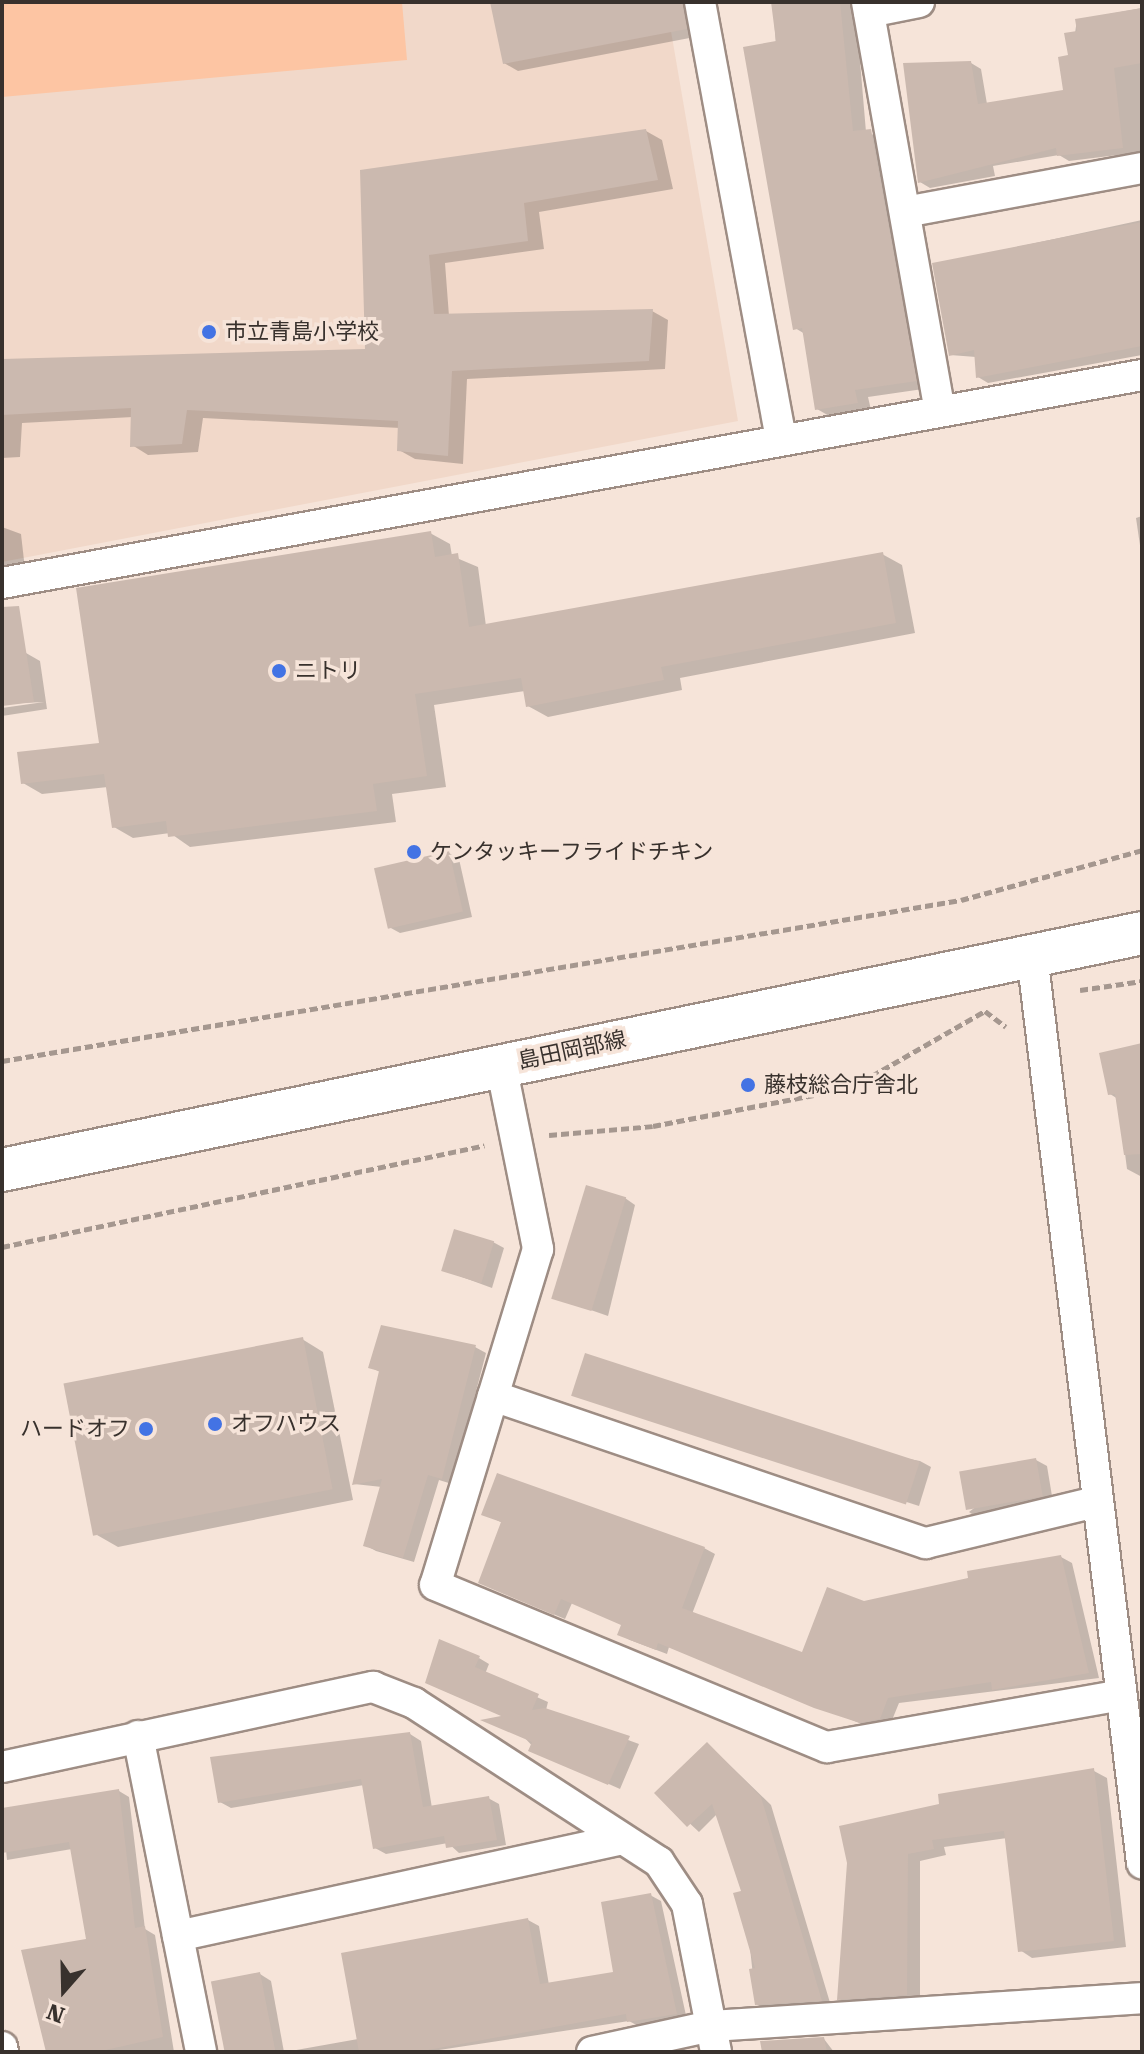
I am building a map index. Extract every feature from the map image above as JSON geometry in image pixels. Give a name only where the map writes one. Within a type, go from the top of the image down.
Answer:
[{"type":"main road","name":"島田岡部線","points":[[2,1170],[1142,933]]},
{"type":"street","points":[[700,2],[781,438]]},
{"type":"street","points":[[919,2],[868,7],[940,410]]},
{"type":"street","points":[[905,212],[1142,168]]},
{"type":"street","points":[[2,583],[781,438],[1142,375]]},
{"type":"street","points":[[1032,955],[1096,1502],[1140,1822],[1142,1863]]},
{"type":"street","points":[[501,1065],[538,1249],[435,1585],[827,1747],[1121,1695]]},
{"type":"street","points":[[493,1396],[926,1543],[1096,1502]]},
{"type":"street","points":[[2,1767],[373,1687],[414,1703],[659,1862],[687,1904],[713,2039]]},
{"type":"street","points":[[138,1736],[201,2052]]},
{"type":"street","points":[[178,1936],[622,1839]]},
{"type":"street","points":[[592,2052],[1142,1998]]},
{"type":"path","points":[[2,1061],[961,900],[1142,850]]},
{"type":"path","points":[[1062,992],[1142,981]]},
{"type":"shaded area","points":[[2,2],[666,2],[738,421],[2,562]]},
{"type":"shaded area","points":[[2,2],[402,2],[407,60],[2,97]]},
{"type":"building","points":[[490,2],[682,2],[687,29],[503,64]]},
{"type":"building","points":[[771,2],[840,2],[853,131],[871,129],[917,381],[855,390],[858,403],[815,410],[802,328],[793,330],[743,47],[776,41]]},
{"type":"building","points":[[1142,8],[1142,63],[1114,68],[1123,148],[1057,156],[1056,148],[918,183],[903,63],[971,61],[978,104],[1063,90],[1058,57],[1068,55],[1064,33],[1077,31],[1075,19]]},
{"type":"building","points":[[646,129],[658,180],[524,203],[528,241],[429,255],[434,314],[653,309],[649,361],[452,371],[448,456],[397,451],[398,421],[187,410],[182,444],[130,447],[131,408],[2,415],[2,359],[365,349],[360,170]]},
{"type":"building","points":[[1142,222],[1142,346],[976,378],[974,350],[949,356],[932,263]]},
{"type":"building","points":[[431,531],[435,557],[458,553],[469,627],[883,552],[896,623],[661,667],[664,680],[526,707],[521,678],[415,694],[427,776],[373,784],[377,811],[168,837],[166,821],[112,828],[104,774],[21,784],[17,752],[99,743],[76,588]]},
{"type":"building","points":[[19,606],[34,702],[2,706],[2,607]]},
{"type":"building","points":[[449,851],[463,911],[388,929],[374,868]]},
{"type":"building","points":[[1142,1043],[1142,1154],[1124,1155],[1115,1094],[1108,1095],[1099,1053]]},
{"type":"building","points":[[586,1185],[626,1197],[591,1311],[551,1299]]},
{"type":"building","points":[[454,1229],[494,1241],[481,1283],[441,1271]]},
{"type":"building","points":[[381,1325],[476,1345],[442,1479],[428,1475],[403,1558],[363,1546],[382,1479],[352,1485],[379,1371],[368,1368]]},
{"type":"building","points":[[303,1337],[333,1489],[93,1536],[63,1384]]},
{"type":"building","points":[[585,1353],[920,1462],[906,1505],[571,1396]]},
{"type":"building","points":[[1036,1458],[1043,1496],[966,1510],[959,1472]]},
{"type":"building","points":[[497,1473],[705,1547],[682,1608],[802,1652],[827,1587],[864,1601],[968,1578],[967,1571],[1061,1555],[1089,1673],[992,1690],[991,1682],[888,1698],[880,1719],[860,1723],[814,1708],[658,1643],[656,1650],[617,1635],[621,1625],[561,1599],[554,1615],[478,1583],[501,1522],[481,1515]]},
{"type":"building","points":[[439,1639],[480,1656],[475,1667],[539,1694],[532,1710],[545,1708],[630,1736],[608,1785],[528,1751],[532,1742],[480,1720],[501,1716],[425,1683]]},
{"type":"building","points":[[410,1732],[423,1807],[489,1796],[497,1840],[446,1848],[444,1836],[373,1849],[361,1779],[218,1803],[210,1757]]},
{"type":"building","points":[[707,1742],[761,1797],[822,2001],[755,2005],[749,1969],[755,1968],[733,1893],[741,1891],[712,1804],[687,1827],[654,1793]]},
{"type":"building","points":[[1094,1768],[1114,1941],[1018,1952],[1004,1831],[932,1840],[934,1849],[908,1854],[907,1995],[837,2000],[847,1863],[839,1826],[939,1804],[938,1794]]},
{"type":"building","points":[[119,1789],[135,1928],[145,1926],[163,2037],[97,2052],[46,2052],[21,1950],[86,1939],[69,1842],[2,1853],[2,1808]]},
{"type":"building","points":[[651,1893],[677,2014],[627,2022],[626,2014],[417,2052],[359,2052],[341,1953],[528,1918],[540,1984],[613,1972],[601,1902]]},
{"type":"building","points":[[260,1972],[275,2052],[225,2052],[211,1982]]},
{"type":"building","points":[[824,2037],[827,2052],[762,2052],[760,2041]]},
{"type":"place","name":"市立青島小学校","points":[[209,332]]},
{"type":"place","name":"ニトリ","points":[[279,671]]},
{"type":"place","name":"ケンタッキーフライドチキン","points":[[414,852]]},
{"type":"place","name":"藤枝総合庁舎北","points":[[748,1085]]},
{"type":"place","name":"オフハウス","points":[[215,1424]]},
{"type":"place","name":"ハードオフ","points":[[146,1429]]}]
